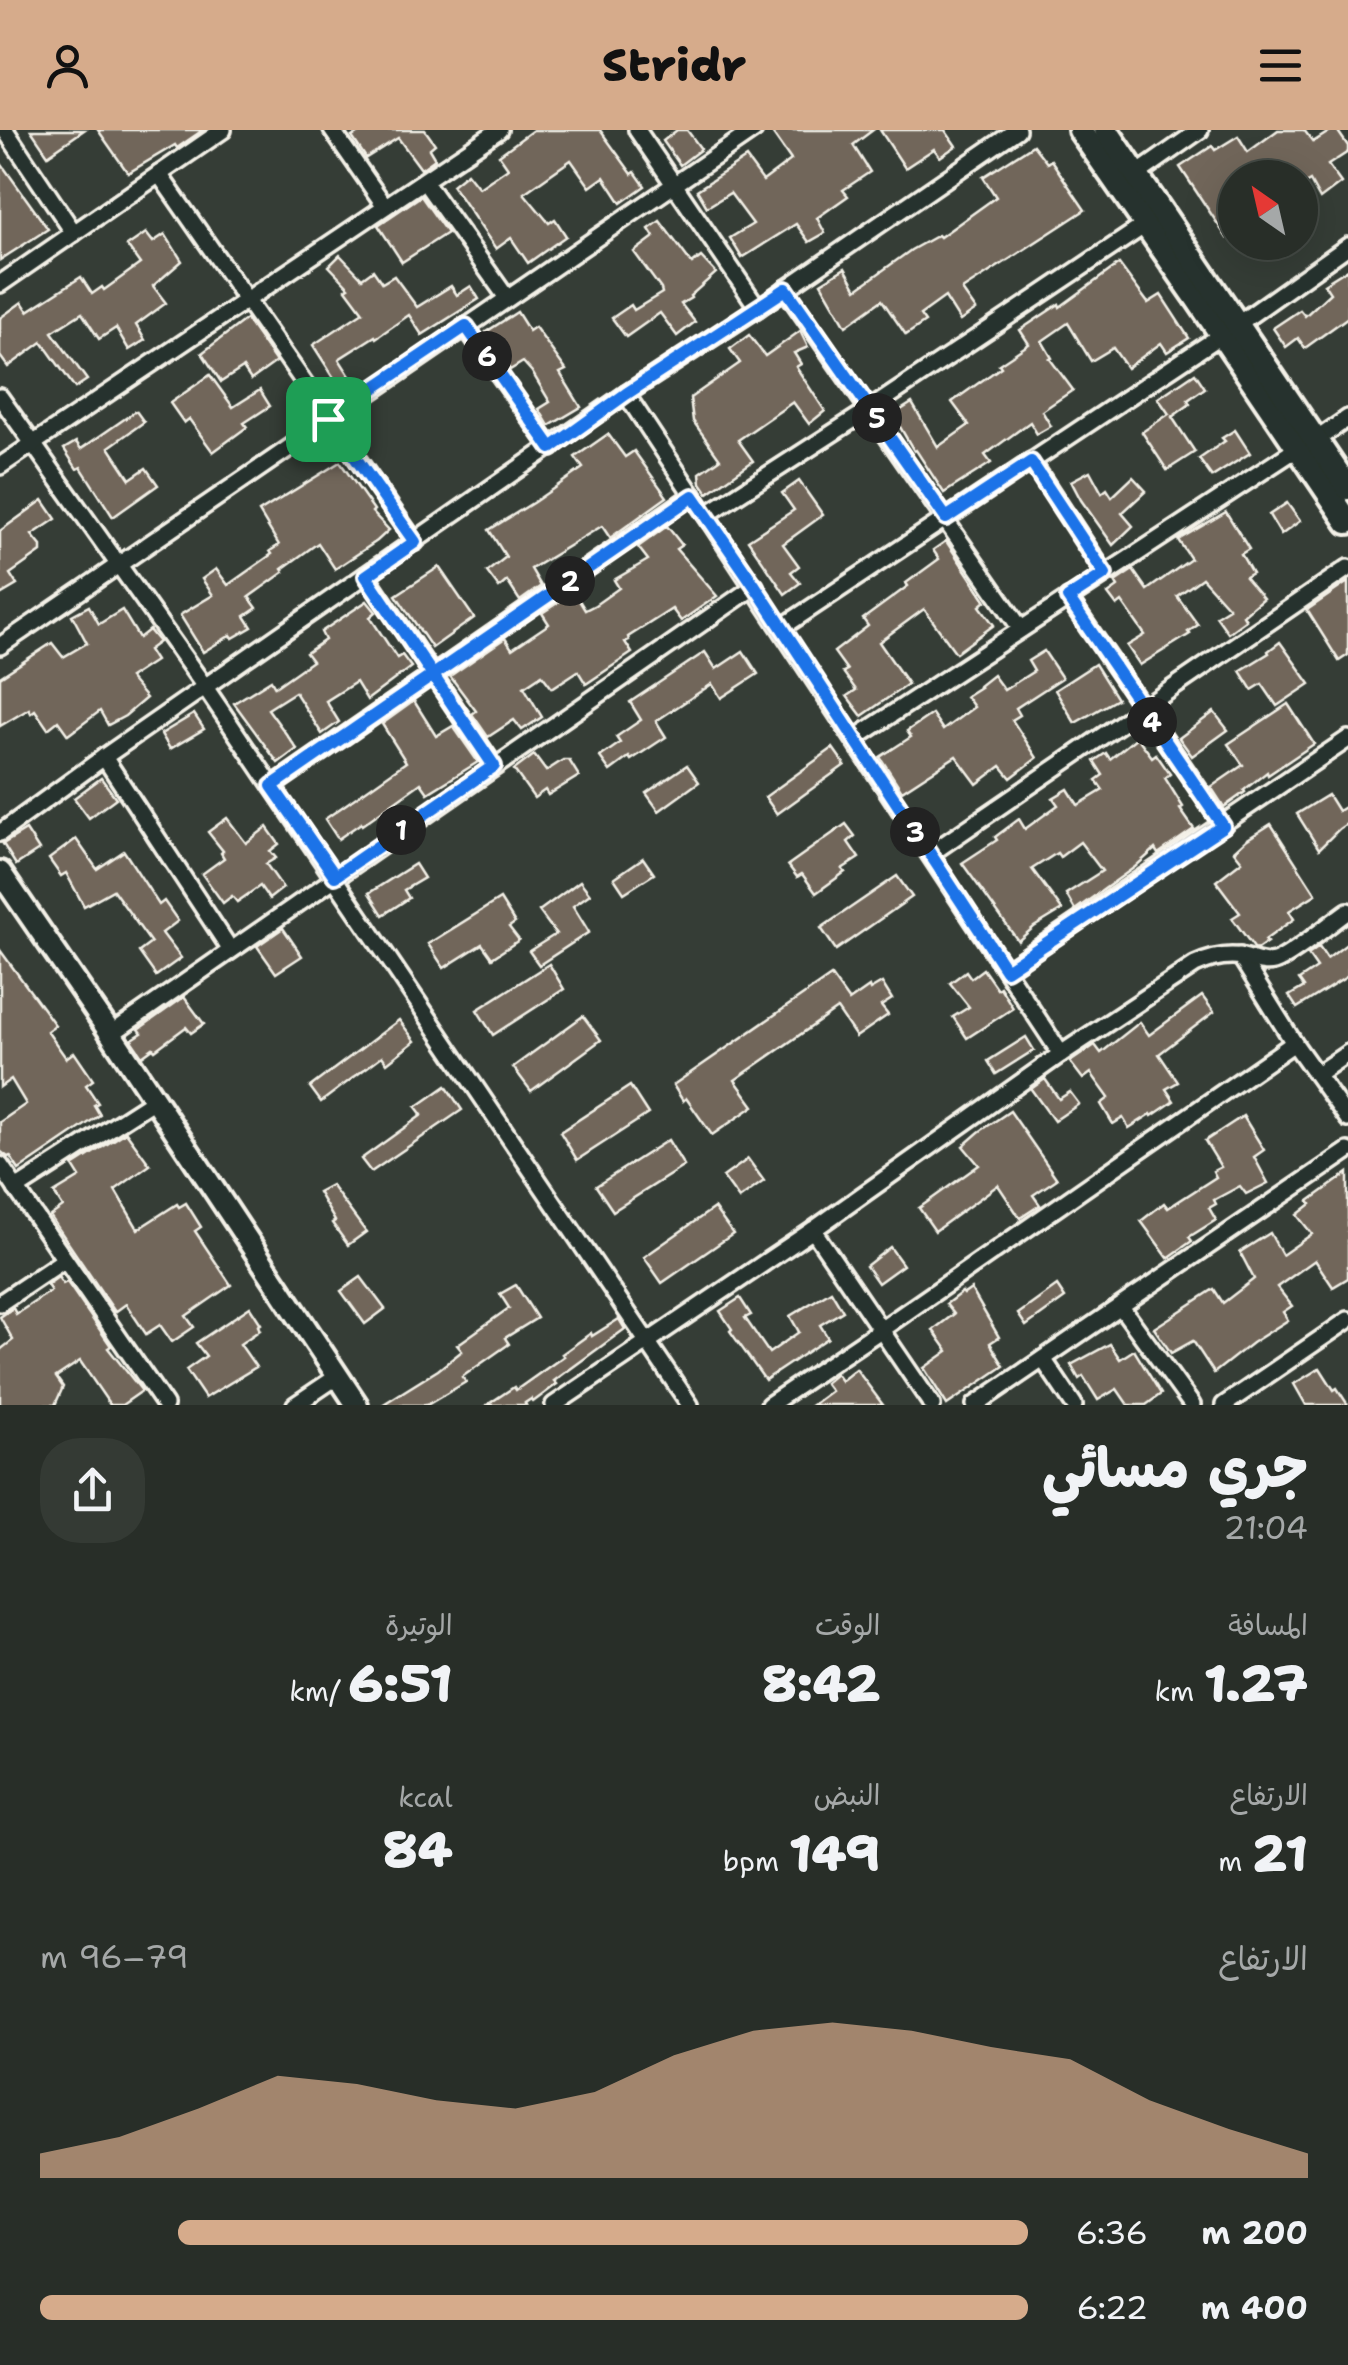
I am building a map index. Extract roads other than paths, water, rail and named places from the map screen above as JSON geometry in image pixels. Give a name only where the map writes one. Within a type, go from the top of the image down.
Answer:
[{"type":"main road","points":[[1080,130],[1146,225],[1230,330]]},
{"type":"main road","points":[[1106,130],[1230,330],[1307,444],[1348,522]]},
{"type":"main road","points":[[1307,444],[1348,488]]},
{"type":"street","points":[[6,130],[74,233]]},
{"type":"street","points":[[0,284],[223,130]]},
{"type":"street","points":[[332,130],[385,206]]},
{"type":"street","points":[[0,466],[498,130]]},
{"type":"street","points":[[637,130],[758,308]]},
{"type":"street","points":[[0,646],[754,130]]},
{"type":"street","points":[[0,832],[626,394],[1018,130]]},
{"type":"street","points":[[1136,175],[1200,130]]},
{"type":"street","points":[[159,174],[415,542]]},
{"type":"street","points":[[424,181],[506,298]]},
{"type":"street","points":[[706,515],[1146,225]]},
{"type":"street","points":[[781,628],[1347,249]]},
{"type":"street","points":[[786,289],[1022,629]]},
{"type":"street","points":[[466,326],[551,448]]},
{"type":"street","points":[[626,394],[1061,1054]]},
{"type":"street","points":[[0,397],[335,876],[690,1405]]},
{"type":"street","points":[[854,739],[1348,418]]},
{"type":"street","points":[[1031,462],[1105,574]]},
{"type":"street","points":[[272,786],[693,496]]},
{"type":"street","points":[[930,854],[1348,568]]},
{"type":"street","points":[[366,576],[494,766]]},
{"type":"street","points":[[111,1034],[755,586]]},
{"type":"street","points":[[1068,598],[1223,826]]},
{"type":"street","points":[[1006,970],[1348,739]]},
{"type":"street","points":[[104,757],[230,949]]},
{"type":"street","points":[[0,872],[357,1405]]},
{"type":"street","points":[[554,1405],[1196,965],[1210,958],[1240,956],[1275,962],[1348,912]]},
{"type":"street","points":[[1240,956],[1294,1043],[1348,1119]]},
{"type":"street","points":[[769,1405],[1294,1043]]},
{"type":"street","points":[[1317,1074],[1348,1053]]},
{"type":"street","points":[[16,1189],[154,1100]]},
{"type":"street","points":[[975,1405],[1348,1151]]},
{"type":"street","points":[[0,1165],[164,1405]]},
{"type":"street","points":[[813,1230],[932,1405]]},
{"type":"street","points":[[0,1303],[64,1260]]},
{"type":"street","points":[[1121,1307],[1192,1405]]},
{"type":"street","points":[[1224,1405],[1348,1320]]},
{"type":"street","points":[[1043,1359],[1074,1405]]},
{"type":"street","points":[[295,1405],[338,1376]]}]
